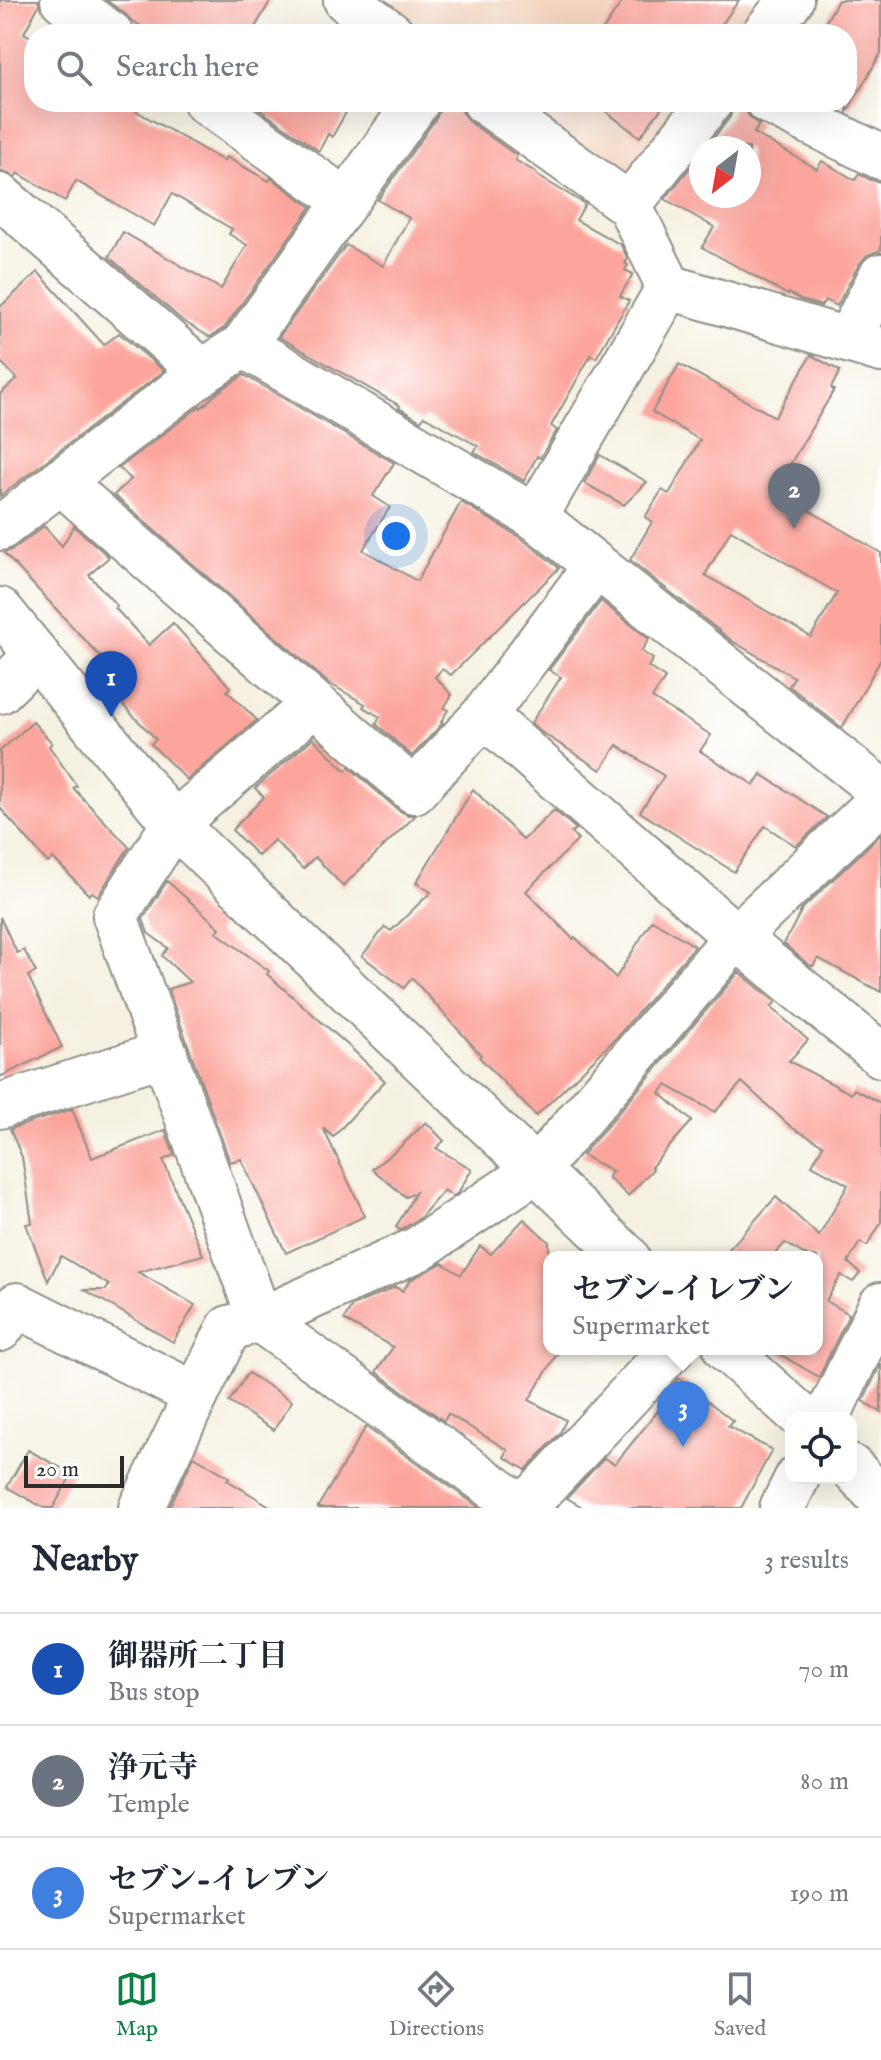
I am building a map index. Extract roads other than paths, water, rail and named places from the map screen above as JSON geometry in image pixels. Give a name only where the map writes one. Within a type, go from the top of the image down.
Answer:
[{"type":"street","points":[[63,0],[97,24]]},
{"type":"street","points":[[346,0],[378,24]]},
{"type":"street","points":[[772,24],[791,0]]},
{"type":"street","points":[[220,112],[346,201]]},
{"type":"street","points":[[0,528],[203,372],[243,345],[410,112]]},
{"type":"street","points":[[499,112],[629,205],[669,287],[865,345],[881,276]]},
{"type":"street","points":[[629,205],[702,112]]},
{"type":"street","points":[[789,112],[881,157]]},
{"type":"street","points":[[0,196],[203,372]]},
{"type":"street","points":[[535,517],[669,287]]},
{"type":"street","points":[[243,345],[535,517],[881,791]]},
{"type":"street","points":[[60,481],[414,791],[484,715],[596,566]]},
{"type":"street","points":[[0,610],[174,824],[621,1251]]},
{"type":"street","points":[[0,691],[37,655]]},
{"type":"street","points":[[314,704],[174,824],[115,916],[260,1320],[523,1508],[666,1355]]},
{"type":"street","points":[[484,715],[736,937],[881,1055]]},
{"type":"street","points":[[141,1508],[229,1328],[260,1320],[418,1249],[535,1171],[736,937],[881,800]]},
{"type":"street","points":[[0,1106],[165,1053]]},
{"type":"street","points":[[0,1329],[17,1305],[196,1395]]},
{"type":"street","points":[[830,1412],[881,1305]]},
{"type":"street","points":[[733,1355],[796,1412]]},
{"type":"street","points":[[857,1452],[881,1465]]},
{"type":"street","points":[[857,1473],[881,1499]]},
{"type":"street","points":[[782,1508],[794,1484]]},
{"type":"place","name":"浄元寺","points":[[794,529]]},
{"type":"place","name":"御器所二丁目","points":[[111,717]]},
{"type":"place","name":"セブン-イレブン","points":[[683,1447]]}]
